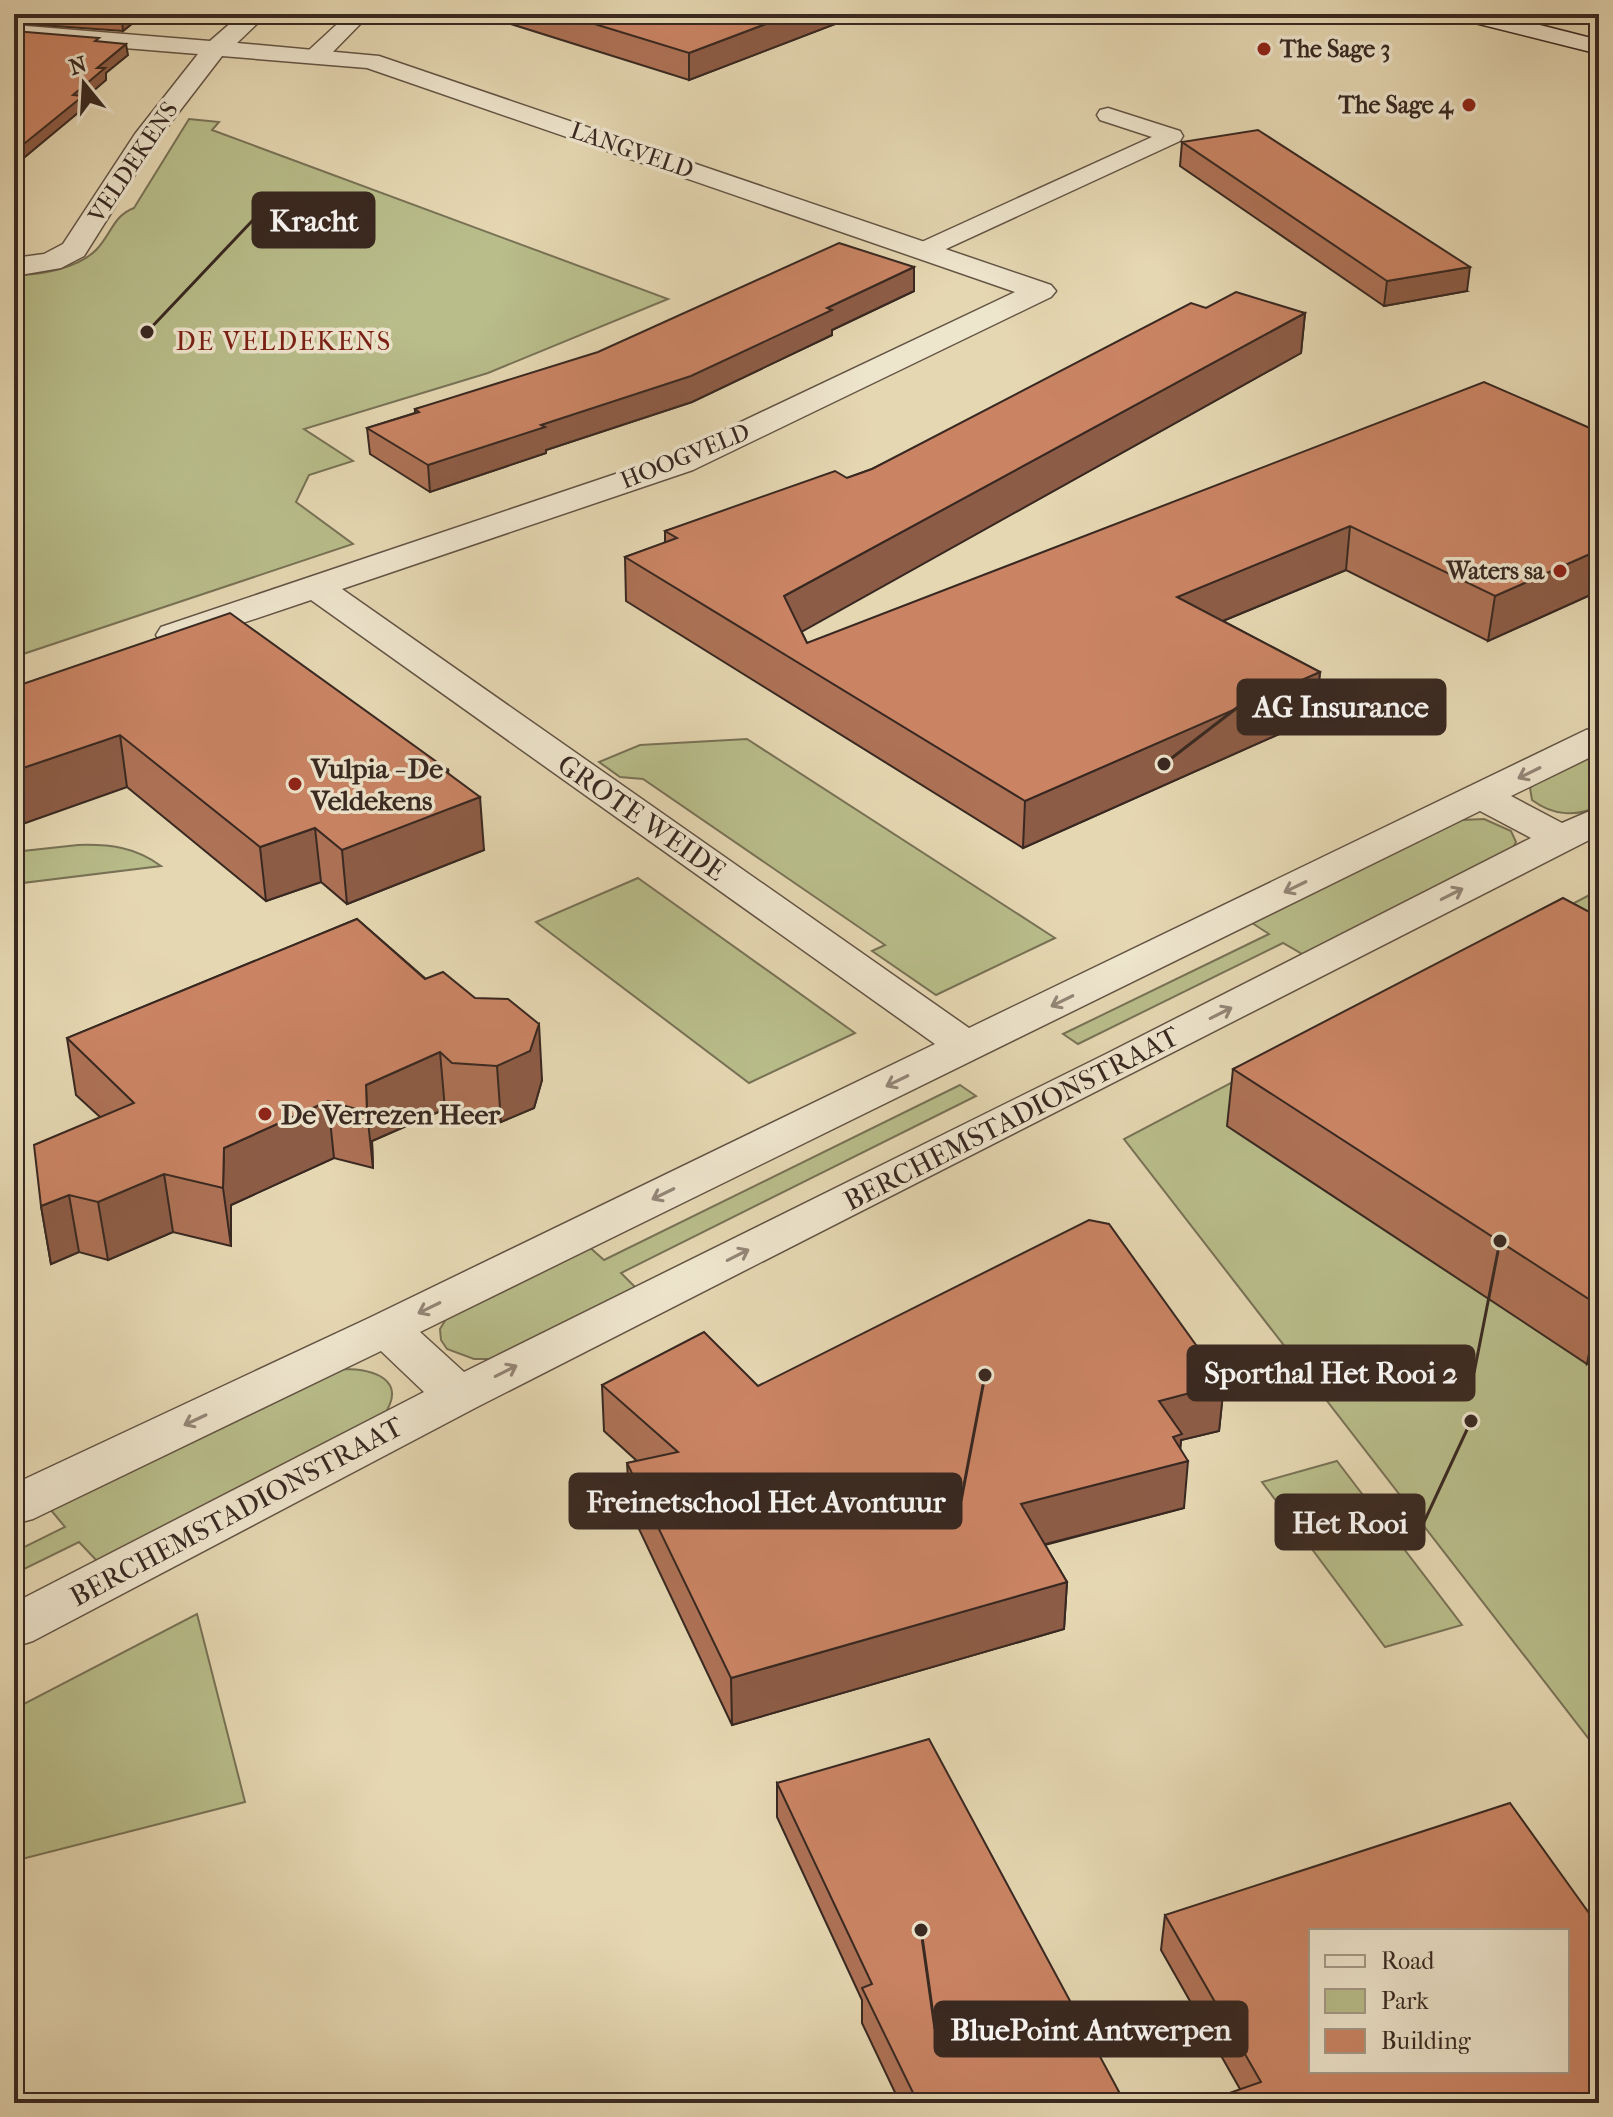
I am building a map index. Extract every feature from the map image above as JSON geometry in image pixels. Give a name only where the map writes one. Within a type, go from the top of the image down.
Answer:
[{"type":"street","points":[[216,48],[199,33],[221,14]]},
{"type":"street","name":"VELDEKENS","points":[[14,267],[43,264],[74,250],[144,140],[216,48],[255,14]]},
{"type":"street","points":[[1468,14],[1599,47]]},
{"type":"street","name":"LANGVELD","points":[[14,32],[370,61],[1041,291]]},
{"type":"street","name":"HOOGVELD","points":[[147,644],[681,463],[1041,291]]},
{"type":"street","name":"GROTE WEIDE","points":[[316,587],[967,1047]]},
{"type":"street","points":[[14,1506],[386,1329],[1599,738]]},
{"type":"street","name":"BERCHEMSTADIONSTRAAT","points":[[1481,796],[1580,828]]},
{"type":"street","name":"BERCHEMSTADIONSTRAAT","points":[[14,1627],[459,1395],[1122,1063],[1580,828]]},
{"type":"street","points":[[386,1329],[459,1395]]},
{"type":"lane","points":[[317,55],[360,14]]},
{"type":"lane","points":[[924,250],[1172,136],[1108,115]]},
{"type":"green space","points":[[189,119],[219,122],[212,130],[668,299],[488,373],[304,429],[353,461],[309,475],[296,502],[353,544],[14,657],[14,275],[58,270],[80,262],[97,249],[117,220],[134,208]]},
{"type":"green space","points":[[747,739],[1055,938],[936,995],[872,951],[885,945],[643,779],[620,777],[599,762],[640,745]]},
{"type":"green space","points":[[1599,751],[1599,806],[1582,812],[1565,813],[1548,809],[1532,800],[1530,788],[1537,782]]},
{"type":"green space","points":[[1484,819],[1511,831],[1516,842],[1513,848],[1304,955],[1283,943],[1078,1044],[1063,1034],[1269,934],[1249,921],[1452,824],[1462,820]]},
{"type":"green space","points":[[78,845],[122,848],[161,866],[14,884],[14,852]]},
{"type":"green space","points":[[638,878],[855,1033],[749,1083],[536,922]]},
{"type":"green space","points":[[1599,890],[1599,1752],[1124,1139]]},
{"type":"green space","points":[[960,1085],[976,1096],[621,1273],[639,1291],[490,1359],[474,1359],[447,1349],[441,1340],[440,1329],[446,1319],[587,1245],[604,1260]]},
{"type":"green space","points":[[343,1369],[365,1371],[384,1378],[392,1393],[384,1415],[98,1562],[79,1542],[14,1574],[14,1552],[65,1527],[50,1509],[322,1375]]},
{"type":"green space","points":[[1337,1461],[1462,1625],[1385,1647],[1262,1482]]},
{"type":"green space","points":[[197,1614],[245,1802],[14,1861],[14,1709]]},
{"type":"building","points":[[42,14],[129,14],[122,20]]},
{"type":"building","points":[[562,14],[792,14],[689,53]]},
{"type":"building","points":[[14,31],[99,38],[95,41],[126,44],[97,68],[105,68],[73,95],[83,96],[14,152]]},
{"type":"building","points":[[1258,130],[1470,267],[1387,281],[1182,142]]},
{"type":"building","points":[[839,243],[914,267],[827,308],[832,310],[691,376],[428,465],[367,428],[419,412],[415,409],[598,352]]},
{"type":"building","points":[[1236,292],[1305,313],[784,596],[807,643],[1484,382],[1599,432],[1599,550],[1495,596],[1350,526],[1177,597],[1320,672],[1025,801],[625,557],[677,538],[665,531],[835,471],[847,478],[872,469],[1191,303],[1206,308]]},
{"type":"building","points":[[230,613],[448,770],[445,771],[480,797],[342,850],[315,828],[260,847],[120,735],[14,771],[14,687]]},
{"type":"building","points":[[1563,898],[1599,917],[1598,1305],[1233,1069]]},
{"type":"building","points":[[357,919],[425,979],[443,972],[475,998],[508,999],[539,1024],[530,1051],[497,1066],[452,1063],[440,1052],[366,1085],[367,1112],[328,1101],[224,1148],[223,1188],[164,1174],[98,1202],[69,1195],[41,1206],[34,1145],[134,1103],[67,1038]]},
{"type":"building","points":[[1089,1220],[1109,1224],[1224,1384],[1159,1401],[1182,1434],[1173,1437],[1188,1461],[1021,1504],[1067,1582],[731,1678],[627,1463],[678,1452],[602,1385],[704,1332],[758,1386]]},
{"type":"building","points":[[929,1739],[1125,2103],[918,2103],[862,1988],[872,1984],[777,1783]]},
{"type":"building","points":[[1510,1803],[1599,1927],[1599,2103],[1201,2103],[1261,2082],[1165,1915]]},
{"type":"place","name":"The Sage 3","points":[[1264,49]]},
{"type":"place","name":"The Sage 4","points":[[1469,105]]},
{"type":"place","name":"Kracht","points":[[147,332]]},
{"type":"place","name":"Waters sa","points":[[1560,571]]},
{"type":"place","name":"AG Insurance","points":[[1164,764]]},
{"type":"place","name":"Vulpia - De Veldekens","points":[[295,784]]},
{"type":"place","name":"De Verrezen Heer","points":[[265,1114]]},
{"type":"place","name":"Sporthal Het Rooi 2","points":[[1500,1241]]},
{"type":"place","name":"Freinetschool Het Avontuur","points":[[985,1375]]},
{"type":"place","name":"Het Rooi","points":[[1471,1421]]},
{"type":"place","name":"BluePoint Antwerpen","points":[[921,1930]]},
{"type":"district","name":"DE VELDEKENS","points":[[284,341]]}]
